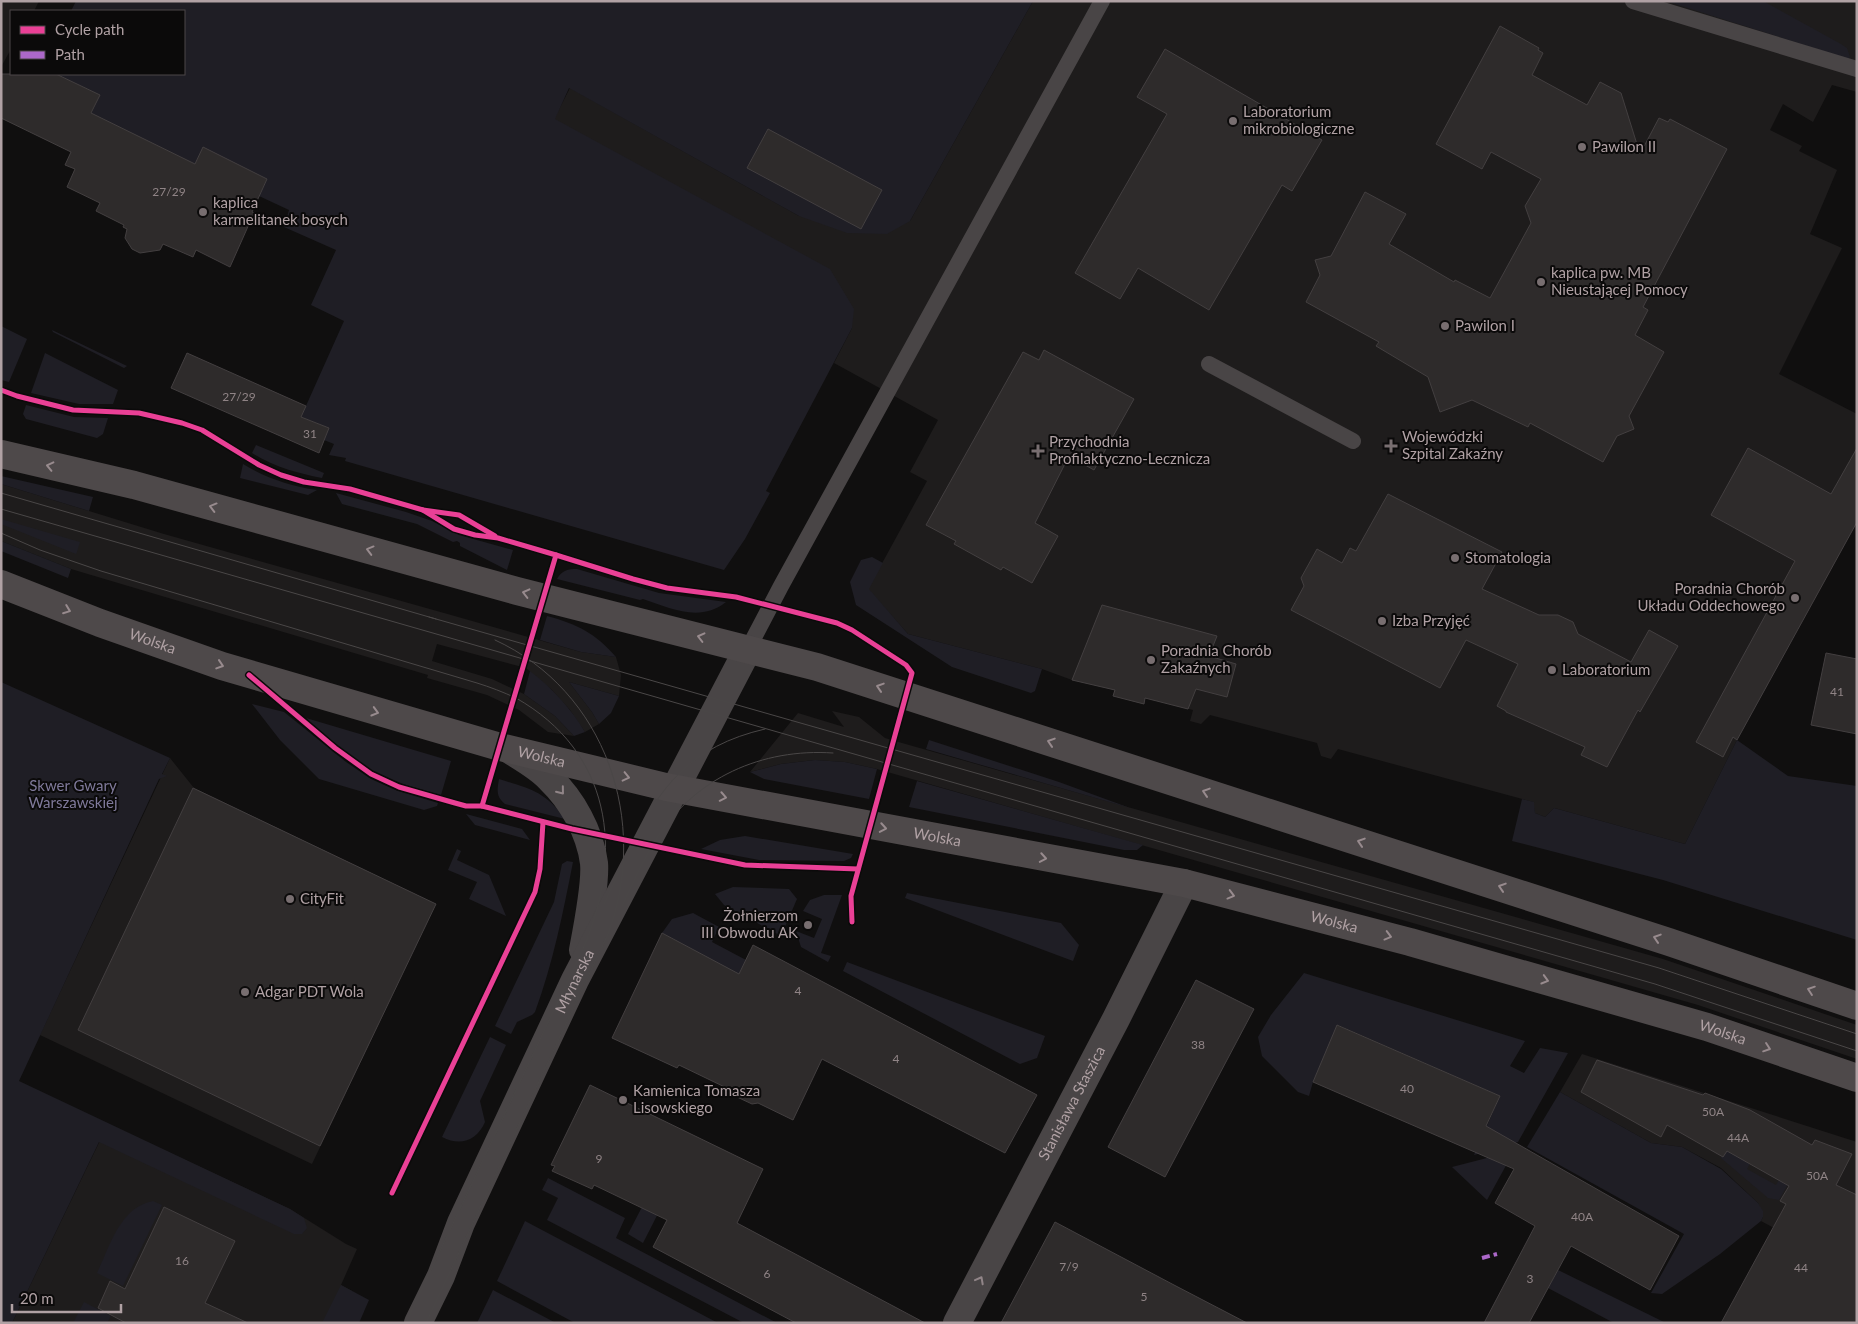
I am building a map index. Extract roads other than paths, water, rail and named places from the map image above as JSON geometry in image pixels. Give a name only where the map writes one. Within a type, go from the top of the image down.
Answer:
[{"type":"main road","points":[[1,454],[171,495],[517,591],[818,667],[1669,942],[1857,1006]]},
{"type":"main road","name":"Wolska","points":[[11,588],[145,639],[249,675],[510,750],[675,788],[1184,883],[1410,942],[1707,1027],[1857,1078]]},
{"type":"street","name":"Młynarska","points":[[418,1323],[462,1223],[575,980],[748,649]]},
{"type":"street","points":[[510,750],[550,778],[564,794],[578,818],[590,846],[594,864],[593,882],[583,947],[575,980]]},
{"type":"street","name":"Stanisława Staszica","points":[[957,1323],[1116,1019],[1184,883]]},
{"type":"lane","points":[[748,649],[1102,1]]},
{"type":"lane","points":[[1633,1],[1857,69]]},
{"type":"lane","points":[[1209,364],[1353,442]]},
{"type":"tram line","points":[[1,493],[436,619]]},
{"type":"tram line","points":[[1,509],[1655,984],[1857,1051]]},
{"type":"tram line","points":[[1,533],[40,550],[101,571],[487,686],[516,698],[548,720],[572,746],[590,775],[601,806],[605,839],[604,874],[597,909],[585,944]]},
{"type":"tram line","points":[[429,617],[1659,968],[1857,1034]]},
{"type":"tram line","points":[[426,1323],[608,934],[620,891],[624,848],[620,805],[609,764],[591,726],[565,692],[533,663],[495,640]]},
{"type":"tram line","points":[[627,854],[651,809],[665,789],[680,773],[697,758],[717,746],[765,729]]},
{"type":"tram line","points":[[622,906],[657,838],[673,817],[711,783],[733,771],[756,762],[781,756],[833,753]]},
{"type":"tram line","points":[[604,904],[620,870]]},
{"type":"tram line","points":[[406,1323],[588,938]]},
{"type":"place","name":"Laboratorium mikrobiologiczne","points":[[1233,121]]},
{"type":"place","name":"Pawilon II","points":[[1582,147]]},
{"type":"place","name":"kaplica karmelitanek bosych","points":[[203,212]]},
{"type":"place","name":"kaplica pw. MB Nieustającej Pomocy","points":[[1541,282]]},
{"type":"place","name":"Pawilon I","points":[[1445,326]]},
{"type":"place","name":"Wojewódzki Szpital Zakaźny","points":[[1391,446]]},
{"type":"place","name":"Przychodnia Profilaktyczno-Lecznicza","points":[[1038,451]]},
{"type":"place","name":"Stomatologia","points":[[1455,558]]},
{"type":"place","name":"Poradnia Chorób Układu Oddechowego","points":[[1795,598]]},
{"type":"place","name":"Izba Przyjęć","points":[[1382,621]]},
{"type":"place","name":"Poradnia Chorób Zakaźnych","points":[[1151,660]]},
{"type":"place","name":"Laboratorium","points":[[1552,670]]},
{"type":"place","name":"CityFit","points":[[290,899]]},
{"type":"place","name":"Żołnierzom III Obwodu AK","points":[[808,925]]},
{"type":"place","name":"Adgar PDT Wola","points":[[245,992]]},
{"type":"place","name":"Kamienica Tomasza Lisowskiego","points":[[623,1100]]},
{"type":"park label","name":"Skwer Gwary Warszawskiej","points":[[73,794]]}]
